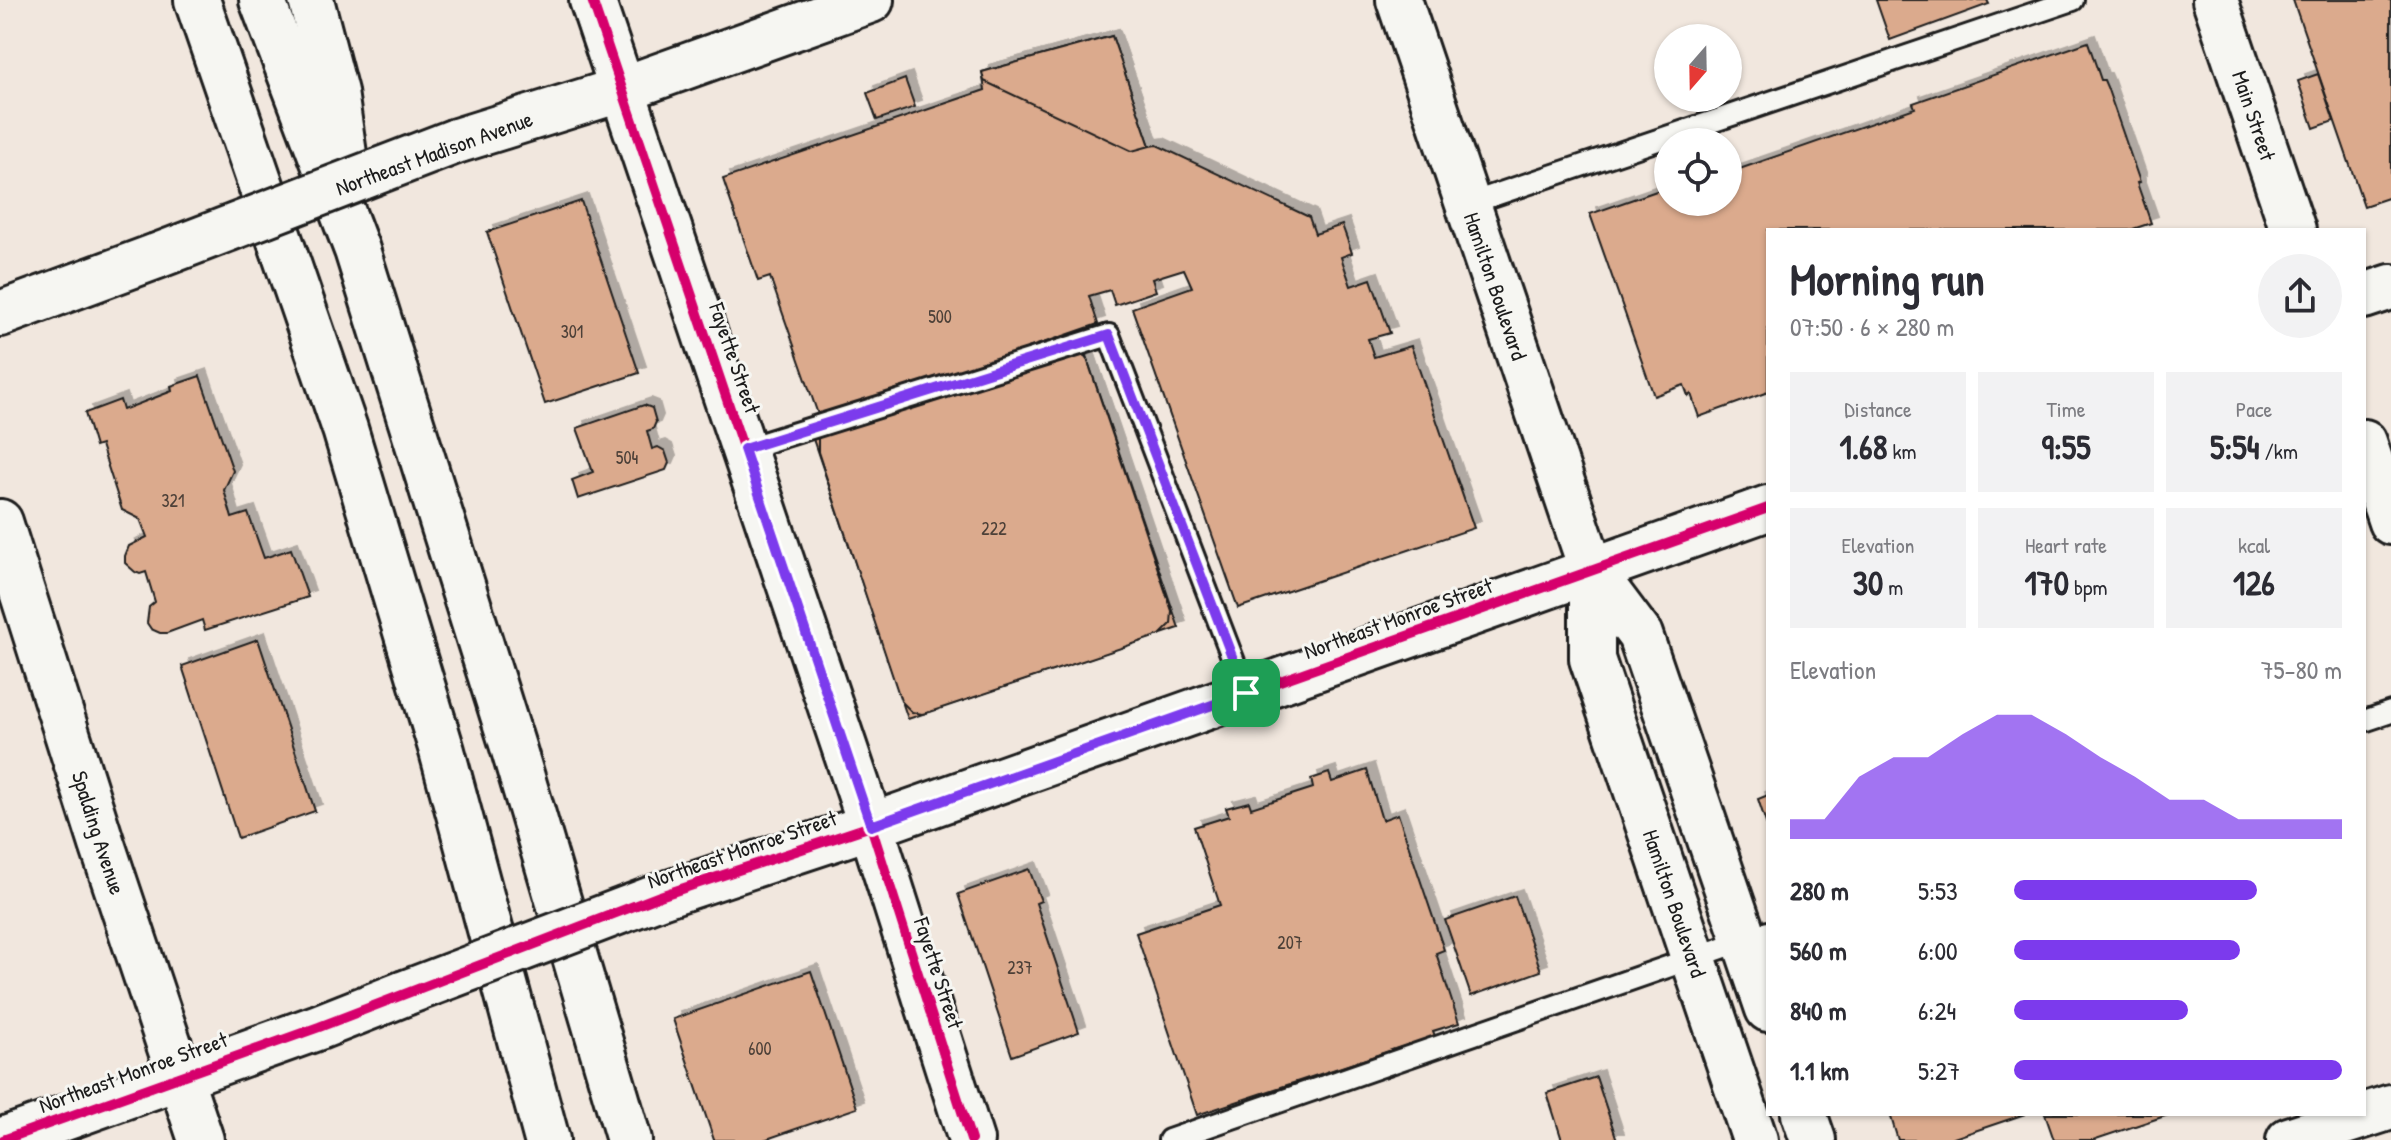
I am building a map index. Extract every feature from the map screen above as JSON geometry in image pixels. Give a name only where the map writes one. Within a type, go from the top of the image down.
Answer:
[{"type":"main road","points":[[187,0],[241,121]]},
{"type":"main road","points":[[197,0],[345,429],[429,707],[547,1140]]},
{"type":"main road","points":[[262,0],[357,250],[513,747],[629,1140]]},
{"type":"main road","points":[[311,0],[335,92],[357,250]]},
{"type":"main road","name":"Fayette Street","points":[[592,0],[871,826],[971,1140]]},
{"type":"main road","name":"Northeast Madison Avenue","points":[[0,314],[456,141],[623,89],[871,0]]},
{"type":"main road","name":"Hamilton Boulevard","points":[[1399,0],[1592,571],[1640,635],[1756,936],[1766,997]]},
{"type":"main road","name":"Main Street","points":[[2215,0],[2292,228]]},
{"type":"main road","points":[[2366,295],[2391,287]]},
{"type":"main road","points":[[2366,448],[2391,522]]},
{"type":"main road","name":"Northeast Monroe Street","points":[[3,1140],[319,1027],[660,896],[871,826],[1766,509]]},
{"type":"main road","name":"Spalding Avenue","points":[[0,522],[102,844],[201,1140]]},
{"type":"main road","name":"Hamilton Boulevard","points":[[1592,571],[1590,653],[1755,1140]]},
{"type":"main road","points":[[2366,1113],[2391,1107]]},
{"type":"main road","points":[[1805,1116],[1813,1140]]},
{"type":"main road","points":[[2305,1129],[2356,1116]]},
{"type":"lane","points":[[1468,204],[2073,0]]},
{"type":"lane","points":[[744,449],[1109,335],[1246,693]]},
{"type":"lane","points":[[2366,720],[2391,712]]},
{"type":"lane","points":[[1169,1140],[1756,936]]},
{"type":"building","points":[[1876,0],[1987,0],[1989,4],[1890,40]]},
{"type":"building","points":[[2293,0],[2391,0],[2391,197],[2364,206]]},
{"type":"building","points":[[1112,36],[1150,146],[1157,145],[1309,217],[1315,234],[1342,225],[1352,253],[1341,257],[1351,286],[1371,279],[1390,333],[1368,339],[1374,357],[1411,346],[1474,528],[1238,608],[1132,308],[1192,287],[1184,269],[1152,279],[1156,291],[1115,305],[1110,290],[1089,296],[1098,324],[820,420],[770,277],[758,281],[723,179],[985,90],[982,72]]},
{"type":"building","points":[[1112,36],[1150,146],[1132,151],[984,81],[982,72]]},
{"type":"building","points":[[2088,42],[2101,80],[2107,87],[2151,223],[2136,228],[1766,228],[1766,393],[1699,417],[1691,394],[1688,396],[1684,385],[1654,396],[1590,214],[1654,192],[1654,216],[1742,216],[1742,168],[1915,108],[1913,103]]},
{"type":"building","points":[[2318,74],[2334,121],[2314,128],[2298,81]]},
{"type":"building","points":[[905,79],[915,107],[877,120],[867,93]]},
{"type":"building","points":[[581,201],[639,373],[545,404],[487,232]]},
{"type":"building","points":[[1081,341],[1179,628],[908,719],[811,433]]},
{"type":"building","points":[[1080,350],[1087,359],[1172,611],[1171,624],[1160,635],[930,712],[912,712],[901,701],[818,452],[818,439],[820,435]]},
{"type":"building","points":[[200,376],[233,471],[224,490],[232,518],[248,513],[264,558],[291,549],[308,597],[205,630],[202,620],[160,633],[147,623],[149,607],[155,602],[146,572],[135,572],[125,563],[129,546],[147,537],[140,519],[122,510],[101,445],[95,447],[85,413],[120,400],[123,410],[172,391],[171,386]]},
{"type":"building","points":[[644,405],[652,408],[656,422],[653,429],[647,431],[652,449],[658,447],[665,451],[669,463],[666,470],[578,499],[572,480],[593,472],[577,428]]},
{"type":"building","points":[[258,639],[315,811],[238,838],[182,666]]},
{"type":"building","points":[[1367,770],[1382,820],[1398,814],[1444,950],[1436,953],[1459,1023],[1433,1031],[1435,1036],[1197,1115],[1136,933],[1220,905],[1194,827],[1229,816],[1226,808],[1249,802],[1251,808],[1313,788],[1311,779],[1329,773],[1332,782]]},
{"type":"building","points":[[1766,796],[1766,823],[1758,799]]},
{"type":"building","points":[[1029,869],[1041,901],[1036,903],[1079,1032],[1012,1056],[958,894]]},
{"type":"building","points":[[1515,896],[1541,971],[1471,996],[1445,920]]},
{"type":"building","points":[[811,971],[857,1108],[764,1140],[714,1140],[673,1019]]},
{"type":"building","points":[[1596,1077],[1617,1140],[1562,1140],[1547,1093]]},
{"type":"building","points":[[1891,1116],[2019,1116],[1948,1140],[1898,1140]]},
{"type":"building","points":[[2046,1116],[2165,1116],[2093,1140],[2054,1140]]},
{"type":"cycle path","points":[[592,0],[871,826],[971,1140]]},
{"type":"cycle path","points":[[3,1140],[319,1027],[660,896],[871,826],[1766,509]]},
{"type":"route","points":[[1109,335],[1246,693],[871,826],[744,449],[1109,335]]}]
